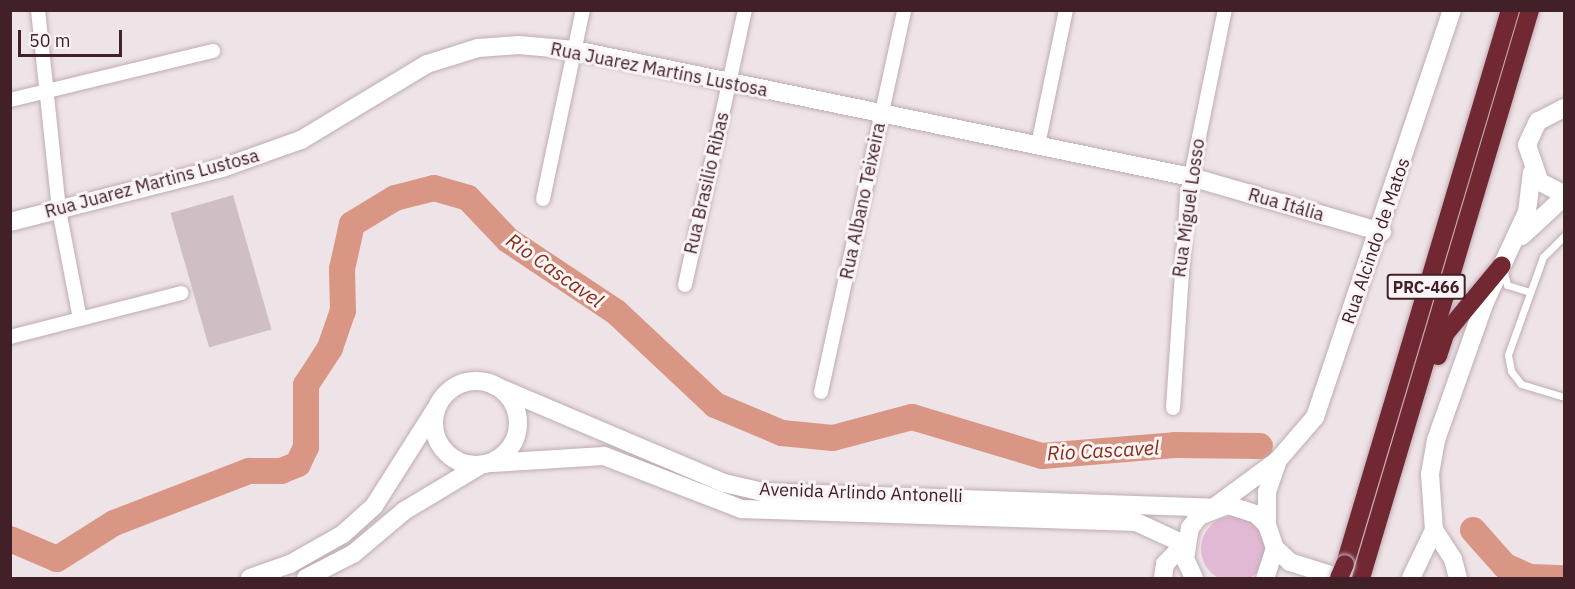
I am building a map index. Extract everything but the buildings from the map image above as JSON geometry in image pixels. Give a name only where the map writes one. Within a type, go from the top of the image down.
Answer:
[{"type":"highway","name":"PRC-466","points":[[1342,571],[1510,10]]},
{"type":"highway","name":"PRC-466","points":[[1361,578],[1385,504],[1530,10]]},
{"type":"highway","name":"PRC-466","points":[[1515,61],[1535,10]]},
{"type":"highway","name":"PRC-466","points":[[1385,504],[1410,452],[1445,334],[1502,265]]},
{"type":"main road","name":"Rua Alcindo de Matos","points":[[1184,544],[1190,528],[1278,460],[1315,417],[1382,232],[1452,10]]},
{"type":"main road","name":"Rua Juarez Martins Lustosa","points":[[10,222],[225,167],[300,140],[427,64],[478,48],[519,45],[575,50],[1191,177]]},
{"type":"main road","points":[[1458,579],[1453,559],[1434,530],[1430,474],[1436,440],[1502,265],[1527,212],[1532,172],[1527,152],[1530,132],[1557,110],[1564,101]]},
{"type":"main road","points":[[1502,265],[1537,219],[1564,195],[1550,189],[1532,172]]},
{"type":"main road","name":"Rua Itália","points":[[1191,177],[1382,232]]},
{"type":"main road","name":"Avenida Arlindo Antonelli","points":[[250,579],[299,560],[343,534],[366,513],[395,479],[448,392],[466,382],[493,385],[724,483],[762,492],[1213,508],[1243,507],[1267,525]]},
{"type":"main road","name":"Avenida Arlindo Antonelli","points":[[306,579],[353,554],[404,511],[485,464],[513,444],[518,431],[513,404],[493,385]]},
{"type":"main road","name":"Avenida Arlindo Antonelli","points":[[436,409],[433,423],[442,449],[458,462],[485,464],[604,456],[741,509],[1136,522],[1184,544]]},
{"type":"main road","name":"Rua Alcindo de Matos","points":[[1267,525],[1267,492],[1278,460]]},
{"type":"main road","points":[[1267,525],[1275,548],[1290,562],[1342,571]]},
{"type":"main road","points":[[1411,579],[1434,530]]},
{"type":"main road","points":[[1163,579],[1165,564],[1184,544]]},
{"type":"main road","points":[[1184,544],[1194,579]]},
{"type":"main road","points":[[1265,579],[1275,548]]},
{"type":"street","points":[[38,10],[59,210],[80,319]]},
{"type":"street","points":[[543,199],[583,10]]},
{"type":"street","name":"Rua Brasilio Ribas","points":[[684,285],[745,10]]},
{"type":"street","name":"Rua Albano Teixeira","points":[[821,392],[904,10]]},
{"type":"street","points":[[1038,145],[1066,10]]},
{"type":"street","name":"Rua Miguel Losso","points":[[1173,408],[1178,275],[1191,177],[1225,10]]},
{"type":"street","points":[[10,100],[213,51]]},
{"type":"street","points":[[10,338],[181,293]]},
{"type":"lane","points":[[1564,236],[1543,257],[1508,355],[1511,371],[1521,384],[1564,397]]},
{"type":"lane","points":[[1502,265],[1507,285],[1530,292]]},
{"type":"shaded area","points":[[1234,516],[1247,519],[1257,526],[1264,536],[1267,549],[1264,562],[1257,572],[1247,579],[1234,582],[1221,579],[1211,572],[1204,562],[1201,549],[1204,536],[1211,526],[1221,519]]},
{"type":"waterway","name":"Rio Cascavel","points":[[10,539],[57,559],[114,523],[249,471],[281,471],[298,464],[306,447],[306,385],[330,348],[343,311],[342,269],[352,224],[395,198],[434,188],[468,198],[508,240],[616,312],[715,405],[782,433],[833,438],[912,417],[1042,456],[1175,445],[1260,446]]},
{"type":"waterway","name":"Rio Cascavel","points":[[1473,530],[1505,566],[1530,577],[1564,578]]}]
